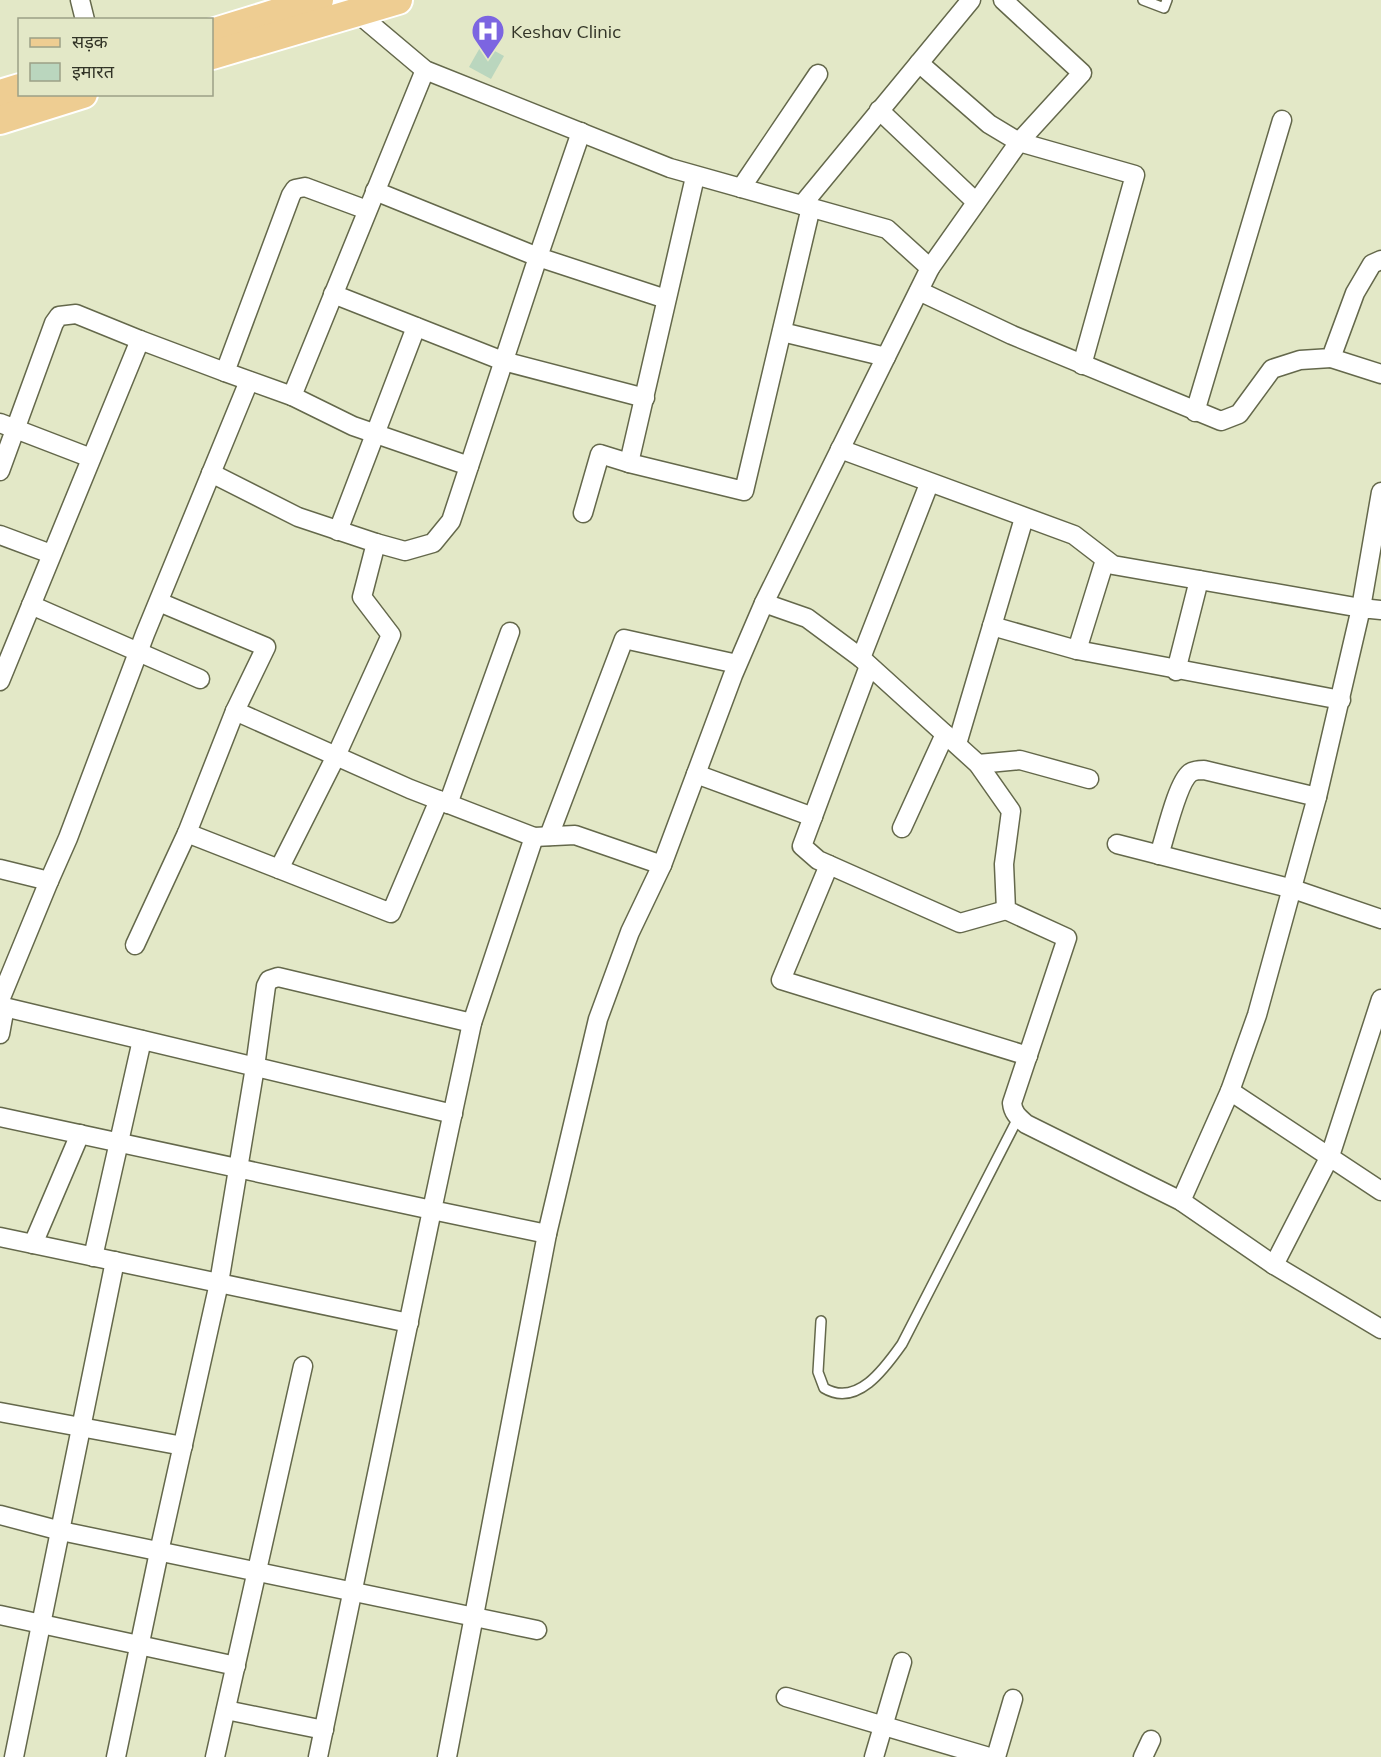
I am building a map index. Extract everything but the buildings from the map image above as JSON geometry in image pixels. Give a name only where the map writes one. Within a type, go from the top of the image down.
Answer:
[{"type":"main road","points":[[213,33],[319,0]]},
{"type":"main road","points":[[213,55],[349,6],[398,0]]},
{"type":"main road","points":[[0,94],[18,89]]},
{"type":"main road","points":[[0,120],[77,96]]},
{"type":"street","points":[[80,0],[84,18]]},
{"type":"street","points":[[583,513],[600,454],[744,491],[782,332],[806,206],[879,110],[970,0]]},
{"type":"street","points":[[447,1757],[548,1234],[598,1019],[630,932],[662,865],[737,664],[764,603],[930,268],[1019,142],[1082,74],[1003,0]]},
{"type":"street","points":[[349,6],[425,70],[695,177],[887,229],[930,268]]},
{"type":"street","points":[[919,63],[989,124],[1019,142],[1135,175],[1082,364]]},
{"type":"street","points":[[292,396],[425,70]]},
{"type":"street","points":[[741,188],[818,74]]},
{"type":"street","points":[[879,110],[976,202]]},
{"type":"street","points":[[1195,412],[1282,120]]},
{"type":"street","points":[[211,473],[298,517],[376,543],[405,551],[433,543],[451,520],[581,132]]},
{"type":"street","points":[[629,463],[695,177]]},
{"type":"street","points":[[225,372],[295,189],[305,186],[367,210]]},
{"type":"street","points":[[375,191],[538,257],[666,299]]},
{"type":"street","points":[[1331,358],[1355,293],[1372,264],[1381,260]]},
{"type":"street","points":[[919,291],[1082,364],[1221,421],[1239,414],[1272,369],[1300,360],[1331,358],[1381,374]]},
{"type":"street","points":[[333,294],[503,362],[645,398]]},
{"type":"street","points":[[0,471],[8,426],[54,323],[59,316],[76,314],[292,396],[375,434],[469,466]]},
{"type":"street","points":[[338,531],[416,327]]},
{"type":"street","points":[[782,332],[886,357]]},
{"type":"street","points":[[0,681],[140,340]]},
{"type":"street","points":[[0,1034],[2,1004],[139,652],[249,381]]},
{"type":"street","points":[[8,426],[91,458]]},
{"type":"street","points":[[840,449],[1074,536],[1113,565],[1381,610]]},
{"type":"street","points":[[929,484],[802,846],[829,865],[960,923],[1006,910],[1067,938],[1012,1103],[1013,1111],[1018,1118],[1181,1201],[1274,1265],[1381,1329]]},
{"type":"street","points":[[1181,1201],[1230,1091],[1257,1015],[1293,889],[1341,700],[1361,608],[1381,492]]},
{"type":"street","points":[[902,828],[951,739],[992,626],[1024,518]]},
{"type":"street","points":[[0,535],[51,554]]},
{"type":"street","points":[[279,869],[336,756],[391,635],[362,597],[376,543]]},
{"type":"street","points":[[1077,650],[1106,560]]},
{"type":"street","points":[[1176,671],[1199,580]]},
{"type":"street","points":[[135,945],[187,833],[235,711],[266,647],[159,602]]},
{"type":"street","points":[[764,603],[807,618],[865,662],[978,764],[1011,811],[1004,864],[1006,910]]},
{"type":"street","points":[[31,605],[200,679]]},
{"type":"street","points":[[992,626],[1077,650],[1176,671],[1341,700]]},
{"type":"street","points":[[187,833],[392,913],[444,802],[510,632]]},
{"type":"street","points":[[318,1757],[472,1023],[542,837],[624,639],[737,664]]},
{"type":"street","points":[[235,711],[444,802],[542,837],[575,835],[662,865]]},
{"type":"street","points":[[978,764],[1020,760],[1089,779]]},
{"type":"street","points":[[1159,855],[1182,785],[1185,778],[1194,771],[1204,770],[1317,797]]},
{"type":"street","points":[[696,774],[813,817]]},
{"type":"street","points":[[1117,844],[1293,889],[1381,919]]},
{"type":"street","points":[[829,865],[781,980],[1028,1056]]},
{"type":"street","points":[[0,869],[49,881]]},
{"type":"street","points":[[116,1757],[219,1283],[266,986],[273,977],[472,1023]]},
{"type":"street","points":[[1274,1265],[1330,1156],[1381,999]]},
{"type":"street","points":[[2,1004],[142,1040],[453,1114]]},
{"type":"street","points":[[93,1257],[142,1040]]},
{"type":"street","points":[[1230,1091],[1381,1191]]},
{"type":"street","points":[[0,1117],[548,1234]]},
{"type":"street","points":[[33,1244],[80,1134]]},
{"type":"street","points":[[0,1237],[409,1323]]},
{"type":"street","points":[[14,1757],[115,1261]]},
{"type":"street","points":[[215,1757],[303,1366]]},
{"type":"street","points":[[0,1412],[183,1446]]},
{"type":"street","points":[[0,1515],[159,1552],[537,1630]]},
{"type":"street","points":[[0,1615],[236,1666]]},
{"type":"street","points":[[874,1757],[902,1662]]},
{"type":"street","points":[[786,1697],[988,1757]]},
{"type":"street","points":[[996,1757],[1013,1698]]},
{"type":"street","points":[[226,1710],[324,1730]]},
{"type":"street","points":[[1143,1757],[1151,1740]]},
{"type":"lane","points":[[1143,0],[1164,8],[1167,0]]},
{"type":"lane","points":[[821,1321],[818,1372],[824,1388],[838,1395],[846,1394],[871,1381],[881,1372],[902,1344],[1018,1118]]},
{"type":"place","name":"Keshav Clinic","points":[[488,60]]}]
